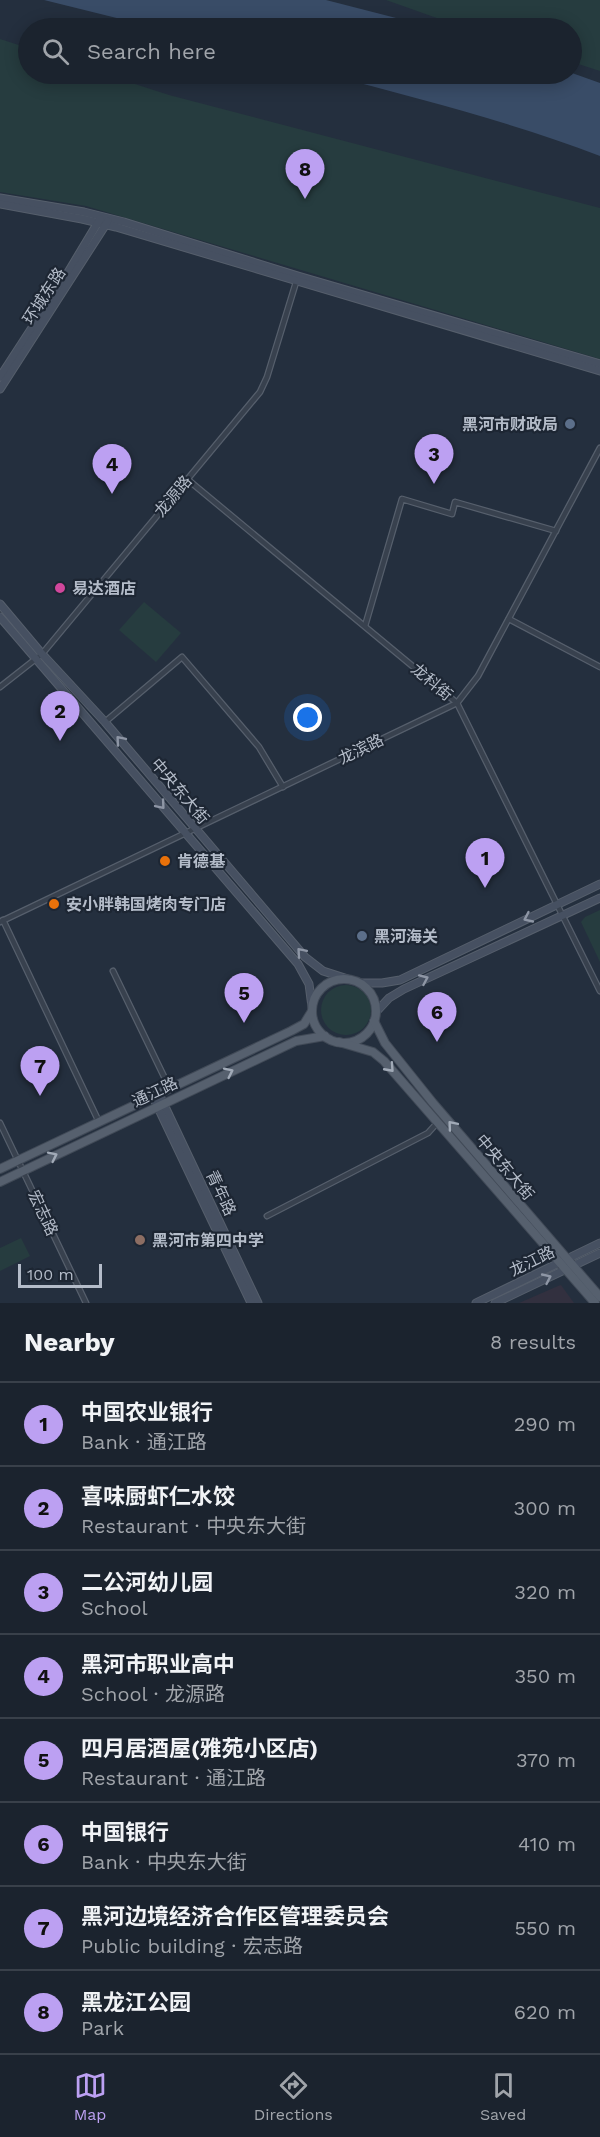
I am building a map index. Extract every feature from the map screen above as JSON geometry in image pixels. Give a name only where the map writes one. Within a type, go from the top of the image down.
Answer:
[{"type":"main road","points":[[339,1042],[357,1040],[364,1035],[374,1021],[376,1012],[372,995],[360,983],[351,980],[341,979],[325,985],[319,991],[312,1009],[316,1025],[325,1036],[339,1042],[373,1052],[384,1061],[563,1261]]},
{"type":"main road","name":"通江路","points":[[0,1169],[291,1031],[304,1024],[312,1009]]},
{"type":"main road","name":"中央东大街","points":[[374,1021],[392,1052],[563,1261],[600,1297]]},
{"type":"main road","name":"通江路","points":[[0,1182],[296,1041],[325,1036]]},
{"type":"main road","points":[[569,1268],[595,1303]]},
{"type":"street","points":[[0,198],[104,220],[600,371]]},
{"type":"street","points":[[0,204],[104,220]]},
{"type":"street","name":"环城东路","points":[[0,377],[104,220]]},
{"type":"street","name":"环城东路","points":[[0,388],[104,220]]},
{"type":"street","points":[[297,278],[600,364]]},
{"type":"street","name":"龙源路","points":[[0,687],[39,656],[260,392],[267,377],[297,278]]},
{"type":"street","name":"龙滨路","points":[[2,921],[457,703],[478,676],[600,448]]},
{"type":"street","name":"龙科街","points":[[187,479],[457,703],[600,991]]},
{"type":"street","points":[[365,626],[402,499],[452,514],[455,502],[556,531]]},
{"type":"street","name":"中央东大街","points":[[0,604],[39,656],[303,972],[309,984],[312,1009]]},
{"type":"street","name":"中央东大街","points":[[0,617],[105,723],[305,957],[323,971],[351,980]]},
{"type":"street","points":[[509,618],[600,667]]},
{"type":"street","points":[[105,723],[182,657],[259,747],[283,787]]},
{"type":"street","points":[[360,983],[400,980],[600,884]]},
{"type":"street","points":[[376,1012],[388,998],[404,989],[600,898]]},
{"type":"street","points":[[2,921],[99,1122]]},
{"type":"street","points":[[113,971],[170,1089]]},
{"type":"street","name":"青年路","points":[[156,1095],[258,1303]]},
{"type":"street","name":"青年路","points":[[161,1105],[251,1303]]},
{"type":"street","points":[[267,1216],[428,1133],[437,1122]]},
{"type":"street","name":"宏志路","points":[[0,1123],[86,1303]]},
{"type":"street","name":"龙江路","points":[[476,1303],[600,1244]]},
{"type":"street","name":"龙江路","points":[[495,1303],[600,1253]]},
{"type":"shaded area","points":[[561,1285],[574,1303],[519,1303],[558,1286]]},
{"type":"green space","points":[[386,0],[600,0],[600,71],[582,65],[582,18],[437,18]]},
{"type":"green space","points":[[0,39],[18,45],[18,84],[135,84],[169,95],[600,208],[600,359],[86,206],[0,192]]},
{"type":"green space","points":[[144,602],[181,633],[156,662],[119,630]]},
{"type":"green space","points":[[600,910],[600,962],[581,922],[585,917]]},
{"type":"green space","points":[[346,985],[364,992],[371,1010],[364,1028],[346,1035],[328,1028],[321,1010],[328,992]]},
{"type":"green space","points":[[21,1238],[30,1256],[0,1271],[0,1248]]},
{"type":"water","points":[[44,0],[326,0],[396,18],[117,18]]},
{"type":"water","points":[[582,77],[600,83],[600,156],[498,121],[362,84],[582,84]]},
{"type":"place","name":"黑龙江公园","points":[[305,199]]},
{"type":"place","name":"黑河市财政局","points":[[570,424]]},
{"type":"place","name":"二公河幼儿园","points":[[434,484]]},
{"type":"place","name":"黑河市职业高中","points":[[112,494]]},
{"type":"place","name":"易达酒店","points":[[60,588]]},
{"type":"place","name":"喜味厨虾仁水饺","points":[[60,741]]},
{"type":"place","name":"肯德基","points":[[165,861]]},
{"type":"place","name":"中国农业银行","points":[[485,888]]},
{"type":"place","name":"安小胖韩国烤肉专门店","points":[[54,904]]},
{"type":"place","name":"黑河海关","points":[[362,936]]},
{"type":"place","name":"四月居酒屋(雅苑小区店)","points":[[244,1023]]},
{"type":"place","name":"中国银行","points":[[437,1042]]},
{"type":"place","name":"黑河边境经济合作区管理委员会","points":[[40,1096]]},
{"type":"place","name":"黑河市第四中学","points":[[140,1240]]}]
